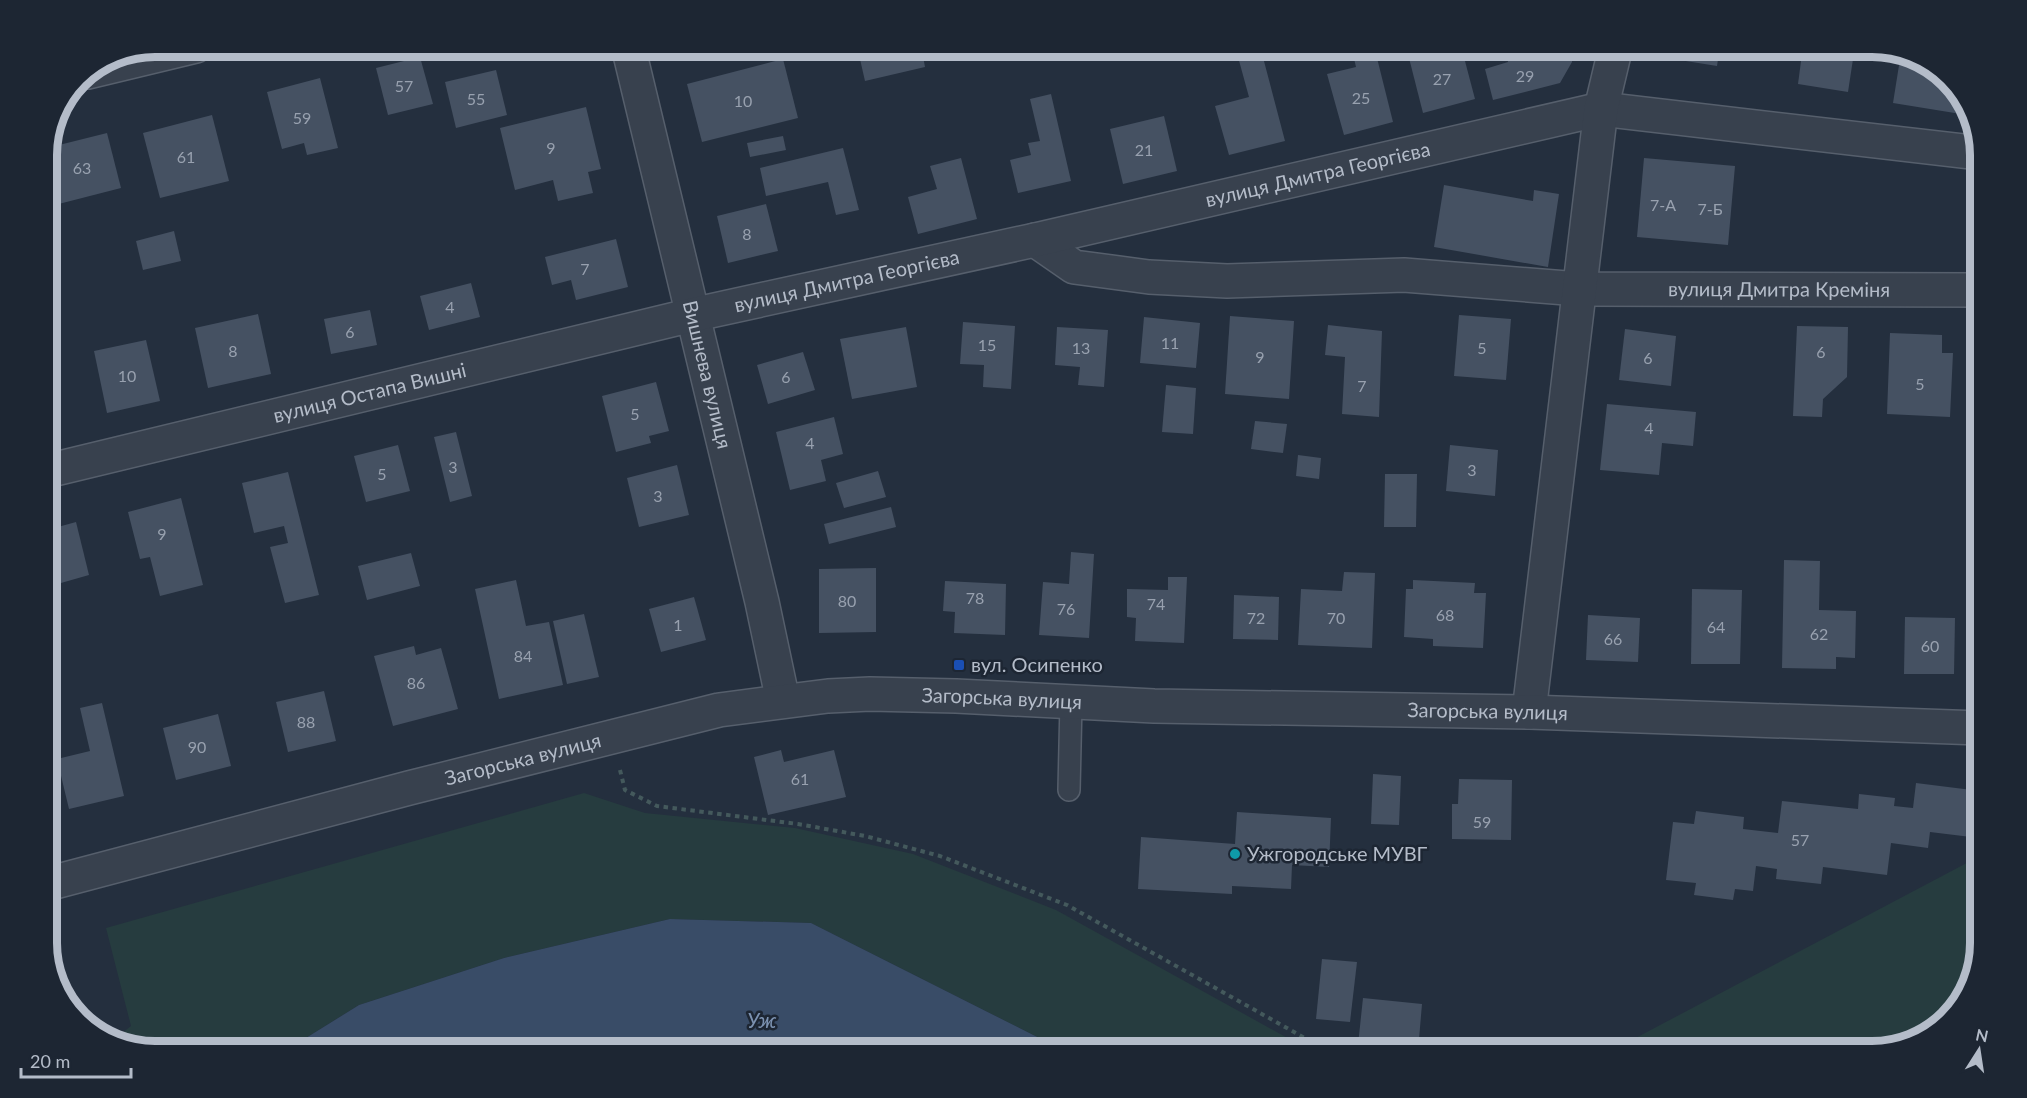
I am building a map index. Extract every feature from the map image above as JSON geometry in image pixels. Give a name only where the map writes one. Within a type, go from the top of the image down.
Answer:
[{"type":"street","name":"Вишнева вулиця","points":[[631,57],[762,603],[783,701]]},
{"type":"street","points":[[1529,712],[1601,110],[1613,57]]},
{"type":"street","points":[[118,65],[147,58]]},
{"type":"street","name":"вулиця Дмитра Георгієва","points":[[692,315],[1035,240],[1601,110]]},
{"type":"street","points":[[1601,110],[1970,152]]},
{"type":"street","points":[[1035,240],[1074,267],[1149,277],[1227,281],[1404,275],[1579,289]]},
{"type":"street","name":"вулиця Дмитра Креміня","points":[[1579,289],[1970,290]]},
{"type":"street","name":"вулиця Остапа Вишні","points":[[57,469],[692,315]]},
{"type":"street","name":"Загорська вулиця","points":[[57,881],[719,710],[783,701],[870,694],[1154,706],[1529,712],[1970,728]]},
{"type":"lane","points":[[1069,790],[1071,702]]},
{"type":"path","points":[[612,737],[625,790],[657,806],[809,826],[865,836],[940,856],[1067,905],[1308,1041]]},
{"type":"green space","points":[[584,793],[645,813],[795,828],[913,854],[1056,910],[1293,1041],[1045,1041],[811,923],[670,919],[504,958],[359,1005],[301,1041],[155,1041],[120,1034],[131,1026],[106,928]]},
{"type":"green space","points":[[1970,861],[1970,943],[1965,974],[1946,1007],[1921,1028],[1897,1038],[1872,1041],[1630,1041]]},
{"type":"water","name":"Уж","points":[[670,919],[811,923],[1045,1041],[301,1041],[359,1005],[504,958]]},
{"type":"building","points":[[420,57],[433,104],[388,115],[376,68]]},
{"type":"building","points":[[860,57],[923,57],[925,67],[865,81]]},
{"type":"building","points":[[1238,57],[1263,57],[1285,141],[1229,155],[1215,106],[1249,97]]},
{"type":"building","points":[[1354,57],[1377,57],[1393,122],[1344,135],[1327,74],[1356,67]]},
{"type":"building","points":[[1464,57],[1475,99],[1423,113],[1409,58]]},
{"type":"building","points":[[1507,57],[1572,57],[1572,62],[1560,83],[1493,100],[1485,69],[1508,62]]},
{"type":"building","points":[[1667,57],[1718,57],[1717,66]]},
{"type":"building","points":[[1802,57],[1853,57],[1848,92],[1798,84]]},
{"type":"building","points":[[783,59],[798,118],[702,142],[687,84]]},
{"type":"building","points":[[1900,61],[1915,67],[1936,81],[1946,91],[1961,114],[1893,103]]},
{"type":"building","points":[[496,70],[507,115],[456,128],[445,82]]},
{"type":"building","points":[[320,78],[338,148],[307,155],[304,143],[282,149],[267,92]]},
{"type":"building","points":[[1051,94],[1071,181],[1018,193],[1010,160],[1031,155],[1028,143],[1040,141],[1030,99]]},
{"type":"building","points":[[586,107],[601,169],[588,172],[593,193],[558,201],[553,180],[515,190],[500,128]]},
{"type":"building","points":[[212,115],[229,181],[160,198],[143,133]]},
{"type":"building","points":[[1164,116],[1177,171],[1123,184],[1110,129]]},
{"type":"building","points":[[107,133],[121,188],[57,204],[58,145]]},
{"type":"building","points":[[783,136],[786,150],[750,157],[747,143]]},
{"type":"building","points":[[843,148],[859,210],[836,215],[828,182],[766,196],[760,168]]},
{"type":"building","points":[[961,158],[977,219],[918,234],[908,197],[937,189],[930,166]]},
{"type":"building","points":[[1644,158],[1735,166],[1728,245],[1637,237]]},
{"type":"building","points":[[1444,185],[1533,201],[1534,190],[1559,194],[1548,267],[1434,247]]},
{"type":"building","points":[[766,204],[778,251],[728,263],[717,216]]},
{"type":"building","points":[[174,231],[181,261],[143,270],[136,241]]},
{"type":"building","points":[[616,239],[628,287],[576,300],[571,280],[552,285],[545,257]]},
{"type":"building","points":[[471,283],[480,317],[429,330],[420,296]]},
{"type":"building","points":[[370,310],[377,345],[331,354],[324,319]]},
{"type":"building","points":[[258,314],[271,374],[208,388],[195,328]]},
{"type":"building","points":[[1459,315],[1511,319],[1506,380],[1454,376]]},
{"type":"building","points":[[1230,316],[1294,321],[1289,399],[1225,394]]},
{"type":"building","points":[[1144,317],[1200,323],[1196,368],[1140,363]]},
{"type":"building","points":[[963,322],[1015,326],[1011,389],[983,387],[984,365],[960,364]]},
{"type":"building","points":[[1328,325],[1382,331],[1379,417],[1342,414],[1345,357],[1325,355]]},
{"type":"building","points":[[1797,326],[1848,327],[1847,377],[1823,399],[1822,417],[1793,416]]},
{"type":"building","points":[[906,327],[917,387],[852,399],[840,339]]},
{"type":"building","points":[[1057,327],[1108,330],[1104,387],[1078,385],[1080,367],[1055,365]]},
{"type":"building","points":[[1625,329],[1676,336],[1671,386],[1619,380]]},
{"type":"building","points":[[1890,333],[1942,335],[1942,353],[1953,353],[1950,417],[1887,414]]},
{"type":"building","points":[[146,340],[160,401],[107,413],[94,351]]},
{"type":"building","points":[[803,352],[815,390],[768,404],[757,365]]},
{"type":"building","points":[[656,382],[669,431],[649,436],[651,443],[616,452],[602,396]]},
{"type":"building","points":[[1166,385],[1196,388],[1193,434],[1162,432]]},
{"type":"building","points":[[1607,404],[1696,412],[1693,446],[1662,443],[1659,475],[1600,470]]},
{"type":"building","points":[[834,417],[843,454],[821,460],[826,481],[790,490],[776,432]]},
{"type":"building","points":[[1255,421],[1287,424],[1283,453],[1251,449]]},
{"type":"building","points":[[456,432],[472,496],[450,502],[434,437]]},
{"type":"building","points":[[398,445],[410,491],[366,502],[354,456]]},
{"type":"building","points":[[1450,445],[1498,450],[1495,496],[1446,491]]},
{"type":"building","points":[[1298,455],[1321,458],[1319,479],[1296,476]]},
{"type":"building","points":[[677,465],[689,515],[639,527],[627,478]]},
{"type":"building","points":[[878,471],[886,497],[844,508],[836,483]]},
{"type":"building","points":[[288,472],[319,595],[285,603],[270,547],[288,543],[284,526],[254,533],[242,483]]},
{"type":"building","points":[[1385,474],[1417,474],[1416,527],[1384,527]]},
{"type":"building","points":[[181,498],[203,585],[160,596],[150,557],[140,559],[128,512]]},
{"type":"building","points":[[891,507],[896,527],[829,544],[824,524]]},
{"type":"building","points":[[76,522],[89,575],[57,584],[57,527]]},
{"type":"building","points":[[1071,552],[1094,554],[1089,638],[1039,635],[1043,582],[1069,584]]},
{"type":"building","points":[[411,553],[420,586],[367,600],[358,566]]},
{"type":"building","points":[[1784,560],[1820,561],[1819,610],[1856,611],[1855,658],[1836,657],[1836,669],[1782,668]]},
{"type":"building","points":[[876,568],[876,632],[819,633],[819,569]]},
{"type":"building","points":[[1344,572],[1375,573],[1372,648],[1298,645],[1301,589],[1342,591]]},
{"type":"building","points":[[1168,577],[1187,577],[1184,643],[1135,641],[1136,618],[1127,617],[1127,589],[1168,590]]},
{"type":"building","points":[[516,580],[526,626],[549,622],[563,685],[499,699],[475,589]]},
{"type":"building","points":[[1413,580],[1475,583],[1474,593],[1486,593],[1483,648],[1433,646],[1433,639],[1404,637],[1406,589],[1413,589]]},
{"type":"building","points":[[945,581],[1006,584],[1005,635],[954,633],[955,612],[943,611]]},
{"type":"building","points":[[1692,589],[1742,590],[1740,664],[1691,664]]},
{"type":"building","points":[[1234,595],[1279,597],[1278,640],[1233,639]]},
{"type":"building","points":[[694,597],[706,640],[661,652],[649,609]]},
{"type":"building","points":[[584,614],[599,677],[567,684],[553,621]]},
{"type":"building","points":[[1588,615],[1640,618],[1638,662],[1586,660]]},
{"type":"building","points":[[1905,617],[1955,618],[1954,674],[1904,674]]},
{"type":"building","points":[[414,646],[416,655],[441,648],[458,709],[393,726],[374,656]]},
{"type":"building","points":[[324,691],[336,741],[288,752],[276,702]]},
{"type":"building","points":[[102,703],[124,796],[69,809],[57,759],[90,751],[80,708]]},
{"type":"building","points":[[218,714],[231,766],[176,780],[163,728]]},
{"type":"building","points":[[781,750],[784,762],[834,750],[846,797],[768,815],[754,757]]},
{"type":"building","points":[[1373,774],[1401,776],[1399,825],[1371,824]]},
{"type":"building","points":[[1459,779],[1512,780],[1511,840],[1452,839],[1452,804],[1458,804]]},
{"type":"building","points":[[1916,783],[1970,790],[1970,837],[1930,832],[1928,848],[1891,843],[1887,875],[1823,867],[1821,884],[1776,879],[1777,869],[1756,866],[1753,891],[1735,889],[1733,900],[1694,895],[1696,883],[1666,880],[1673,822],[1694,824],[1696,811],[1744,817],[1743,829],[1778,833],[1782,801],[1858,809],[1859,794],[1895,798],[1894,806],[1913,808]]},
{"type":"building","name":"Ужгородське МУВГ","points":[[1237,812],[1331,818],[1329,867],[1292,865],[1291,889],[1232,886],[1232,894],[1138,889],[1141,837],[1235,844]]},
{"type":"building","points":[[1322,959],[1357,962],[1350,1022],[1316,1019]]},
{"type":"building","points":[[1363,998],[1422,1004],[1419,1041],[1358,1041]]},
{"type":"place","name":"вул. Осипенко","points":[[959,665]]},
{"type":"place","name":"Ужгородське МУВГ","points":[[1235,854]]}]
